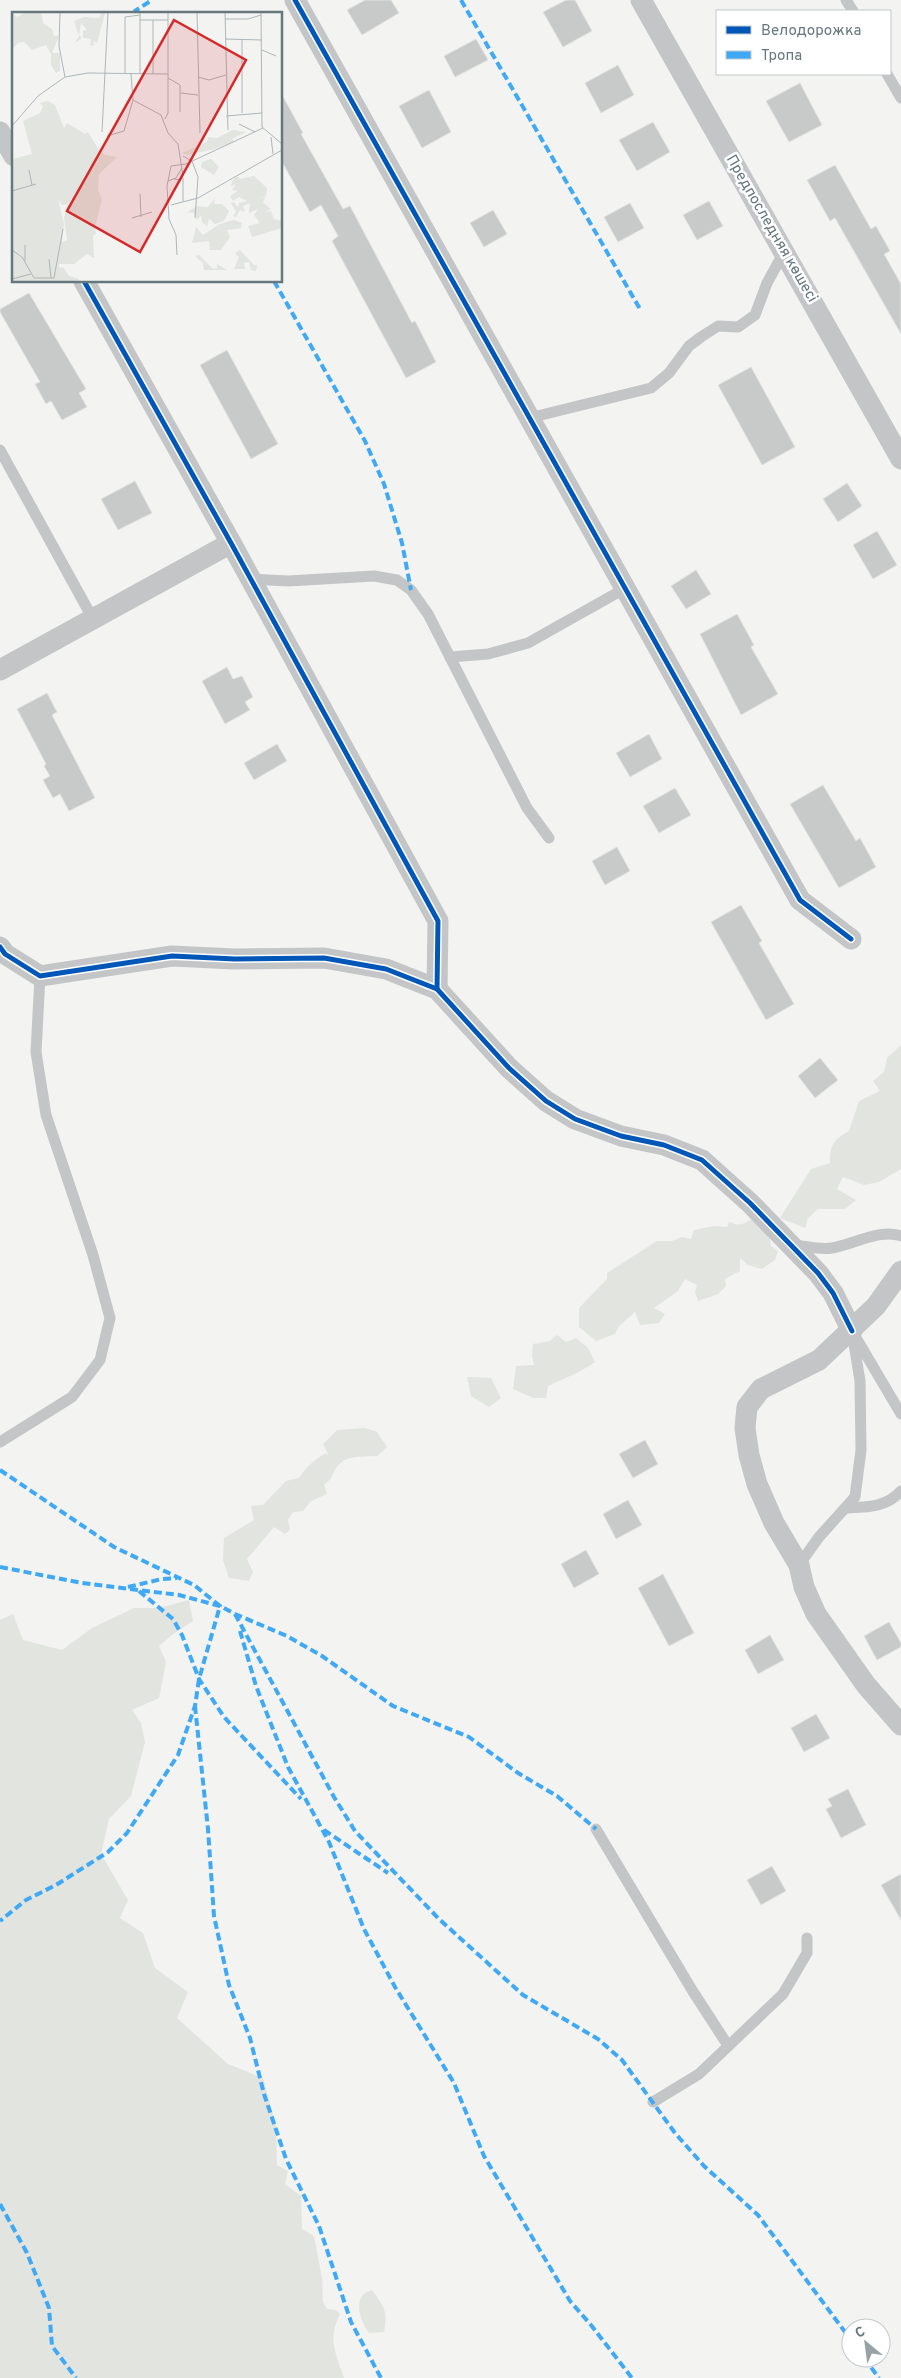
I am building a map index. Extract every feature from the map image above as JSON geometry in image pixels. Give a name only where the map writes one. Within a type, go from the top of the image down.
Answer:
[{"type":"street","points":[[295,0],[800,900],[851,939]]},
{"type":"street","name":"Предпоследняя көшесі","points":[[641,0],[901,459]]},
{"type":"street","points":[[0,132],[12,153]]},
{"type":"street","points":[[85,282],[231,543],[438,920],[437,989]]},
{"type":"street","points":[[0,670],[231,543]]},
{"type":"street","points":[[2,954],[40,976],[172,956],[234,959],[324,958],[386,969],[437,989],[509,1068],[546,1101],[575,1119],[621,1136],[664,1145],[702,1160],[750,1203],[818,1273],[833,1294],[852,1331]]},
{"type":"street","points":[[901,1271],[876,1306],[852,1331],[819,1360],[761,1389],[747,1407],[745,1428],[749,1455],[757,1484],[774,1523],[799,1564],[804,1587],[816,1614],[866,1685],[901,1725]]},
{"type":"lane","points":[[888,75],[901,98]]},
{"type":"lane","points":[[529,418],[651,388],[669,373],[689,346],[701,337],[718,326],[738,327],[755,315],[767,283],[784,252]]},
{"type":"lane","points":[[0,450],[93,619]]},
{"type":"lane","points":[[251,580],[288,581],[374,576],[396,580],[411,590],[428,614],[527,808],[549,838]]},
{"type":"lane","points":[[450,657],[488,654],[528,643],[624,589]]},
{"type":"lane","points":[[0,1442],[72,1397],[100,1360],[110,1318],[94,1255],[46,1115],[36,1052],[40,976]]},
{"type":"lane","points":[[791,1245],[831,1248],[865,1237],[896,1234],[901,1236]]},
{"type":"lane","points":[[852,1331],[901,1414]]},
{"type":"lane","points":[[799,1564],[819,1537],[855,1497],[861,1450],[860,1381],[852,1331]]},
{"type":"lane","points":[[845,1508],[876,1507],[894,1498],[901,1491]]},
{"type":"lane","points":[[596,1829],[692,1990],[727,2044]]},
{"type":"lane","points":[[653,2102],[699,2074],[727,2044],[783,1994],[807,1953],[806,1938]]},
{"type":"shaded area","points":[[901,1045],[901,1169],[879,1182],[864,1185],[843,1177],[837,1189],[856,1200],[845,1209],[818,1209],[808,1218],[805,1228],[780,1218],[811,1169],[830,1163],[832,1147],[839,1137],[849,1131],[859,1101],[880,1091],[873,1081],[884,1072],[887,1058]]},
{"type":"shaded area","points":[[751,1219],[769,1232],[771,1246],[778,1251],[775,1260],[762,1269],[748,1265],[740,1258],[740,1271],[725,1279],[726,1286],[718,1294],[698,1301],[695,1292],[697,1285],[685,1279],[678,1291],[654,1308],[665,1314],[659,1323],[640,1325],[635,1312],[619,1326],[615,1334],[596,1341],[579,1327],[579,1308],[607,1279],[607,1273],[657,1241],[672,1241],[682,1237],[691,1239],[694,1230],[714,1226],[727,1227],[729,1222],[741,1224]]},
{"type":"shaded area","points":[[557,1335],[566,1342],[576,1338],[588,1348],[595,1362],[548,1386],[546,1398],[533,1398],[513,1389],[516,1366],[534,1365],[532,1356],[533,1344],[550,1341]]},
{"type":"shaded area","points":[[467,1377],[491,1378],[501,1398],[489,1407],[471,1396]]},
{"type":"shaded area","points":[[365,1428],[377,1432],[387,1447],[377,1456],[349,1458],[340,1464],[330,1479],[324,1484],[327,1494],[311,1501],[303,1511],[293,1512],[288,1520],[290,1530],[285,1534],[274,1527],[247,1559],[253,1572],[249,1581],[229,1578],[223,1560],[224,1538],[254,1520],[251,1506],[263,1505],[286,1481],[299,1478],[304,1470],[326,1453],[329,1456],[323,1444],[337,1430]]},
{"type":"shaded area","points":[[189,1600],[193,1621],[159,1646],[166,1662],[159,1698],[132,1710],[141,1723],[145,1742],[131,1796],[109,1819],[101,1854],[128,1900],[120,1918],[143,1933],[155,1968],[188,1992],[177,2018],[228,2064],[263,2078],[276,2125],[277,2165],[288,2171],[285,2184],[301,2196],[302,2229],[314,2236],[322,2278],[323,2302],[327,2309],[336,2310],[340,2314],[333,2339],[344,2378],[0,2378],[0,1620],[13,1614],[23,1640],[62,1650],[92,1628],[134,1608],[159,1608]]},
{"type":"shaded area","points":[[372,2290],[384,2310],[386,2319],[384,2332],[369,2333],[360,2315],[359,2303],[361,2297]]},
{"type":"building","points":[[365,0],[391,0],[399,13],[362,35],[347,10]]},
{"type":"building","points":[[566,0],[575,0],[592,31],[563,47],[543,12]]},
{"type":"building","points":[[476,39],[488,60],[455,77],[444,56]]},
{"type":"building","points":[[618,65],[634,95],[601,113],[585,83]]},
{"type":"building","points":[[800,83],[822,125],[789,142],[766,101]]},
{"type":"building","points":[[429,90],[451,132],[422,148],[399,106]]},
{"type":"building","points":[[282,95],[303,133],[301,134],[343,209],[350,206],[412,323],[415,321],[436,362],[406,378],[332,241],[338,236],[321,205],[310,212],[282,162]]},
{"type":"building","points":[[653,122],[670,152],[637,171],[619,140]]},
{"type":"building","points":[[835,165],[871,229],[876,226],[890,251],[884,254],[901,284],[901,334],[835,218],[830,221],[807,180]]},
{"type":"building","points":[[709,201],[723,226],[697,240],[683,215]]},
{"type":"building","points":[[630,203],[644,228],[618,242],[604,217]]},
{"type":"building","points":[[493,210],[507,234],[484,247],[470,223]]},
{"type":"building","points":[[29,293],[86,389],[79,393],[87,407],[62,420],[51,401],[46,404],[35,384],[40,382],[0,312],[0,309]]},
{"type":"building","points":[[227,350],[278,444],[251,459],[200,365]]},
{"type":"building","points":[[751,367],[795,447],[762,465],[718,385]]},
{"type":"building","points":[[135,481],[152,513],[118,530],[101,499]]},
{"type":"building","points":[[847,483],[862,506],[838,522],[823,499]]},
{"type":"building","points":[[877,531],[897,565],[873,579],[853,545]]},
{"type":"building","points":[[696,570],[711,594],[686,609],[671,586]]},
{"type":"building","points":[[737,614],[754,645],[751,647],[778,694],[741,715],[700,634]]},
{"type":"building","points":[[227,667],[233,679],[242,676],[253,697],[245,702],[250,710],[225,724],[202,681]]},
{"type":"building","points":[[47,693],[57,712],[52,715],[95,798],[69,811],[60,794],[53,798],[43,780],[50,776],[44,766],[46,764],[17,709]]},
{"type":"building","points":[[649,734],[662,759],[630,777],[616,753]]},
{"type":"building","points":[[277,744],[287,761],[254,780],[244,763]]},
{"type":"building","points":[[823,785],[856,841],[860,838],[876,867],[839,888],[790,804]]},
{"type":"building","points":[[675,788],[691,815],[659,833],[643,806]]},
{"type":"building","points":[[617,847],[630,871],[605,885],[592,861]]},
{"type":"building","points":[[741,905],[762,941],[759,943],[794,1004],[766,1020],[711,922]]},
{"type":"building","points":[[820,1058],[838,1080],[815,1098],[798,1076]]},
{"type":"building","points":[[645,1440],[658,1464],[633,1478],[619,1454]]},
{"type":"building","points":[[628,1500],[642,1525],[616,1539],[603,1514]]},
{"type":"building","points":[[586,1550],[599,1574],[574,1588],[561,1564]]},
{"type":"building","points":[[663,1574],[694,1633],[669,1646],[638,1588]]},
{"type":"building","points":[[889,1622],[901,1643],[901,1647],[877,1660],[864,1636]]},
{"type":"building","points":[[770,1635],[784,1660],[758,1674],[745,1650]]},
{"type":"building","points":[[816,1714],[830,1738],[804,1752],[791,1728]]},
{"type":"building","points":[[848,1789],[866,1825],[841,1838],[826,1809],[832,1806],[828,1799]]},
{"type":"building","points":[[772,1866],[786,1891],[761,1905],[747,1880]]},
{"type":"building","points":[[901,1874],[901,1920],[881,1885]]},
{"type":"marked path","points":[[135,12],[152,0]]},
{"type":"marked path","points":[[461,0],[640,309]]},
{"type":"marked path","points":[[275,282],[365,441],[384,484],[402,543],[411,590]]},
{"type":"marked path","points":[[0,1470],[114,1547],[194,1585],[220,1606],[235,1614],[287,1636],[322,1656],[393,1706],[469,1737],[518,1773],[557,1796],[596,1829]]},
{"type":"marked path","points":[[0,1567],[82,1583],[179,1595],[220,1606],[199,1679],[195,1706],[178,1755],[127,1833],[108,1852],[56,1885],[26,1900],[0,1921]]},
{"type":"marked path","points":[[128,1587],[162,1579],[177,1578]]},
{"type":"marked path","points":[[139,1591],[173,1619],[182,1635],[199,1679],[224,1717],[301,1799]]},
{"type":"marked path","points":[[235,1614],[334,1797],[355,1831],[439,1919],[523,1995],[598,2039],[622,2060],[675,2133],[704,2166],[758,2215],[841,2327]]},
{"type":"marked path","points":[[240,1631],[256,1686],[288,1767],[329,1842],[364,1929],[395,1987],[454,2083],[484,2156],[570,2301],[632,2378]]},
{"type":"marked path","points":[[195,1706],[208,1829],[214,1916],[229,1985],[250,2038],[264,2094],[286,2159],[319,2226],[351,2322],[381,2378]]},
{"type":"marked path","points":[[324,1830],[388,1873]]},
{"type":"marked path","points":[[0,2204],[27,2253],[49,2308],[52,2346],[76,2378]]},
{"type":"marked path","points":[[872,2368],[879,2378]]},
{"type":"cycle path","points":[[295,0],[800,900],[851,939]]},
{"type":"cycle path","points":[[85,282],[231,543],[438,921],[437,989]]},
{"type":"cycle path","points":[[0,947],[5,954],[40,976],[172,956],[235,959],[324,958],[386,969],[437,989],[509,1068],[546,1101],[575,1119],[621,1136],[664,1145],[702,1160],[750,1203],[818,1273],[833,1293],[852,1331]]}]
